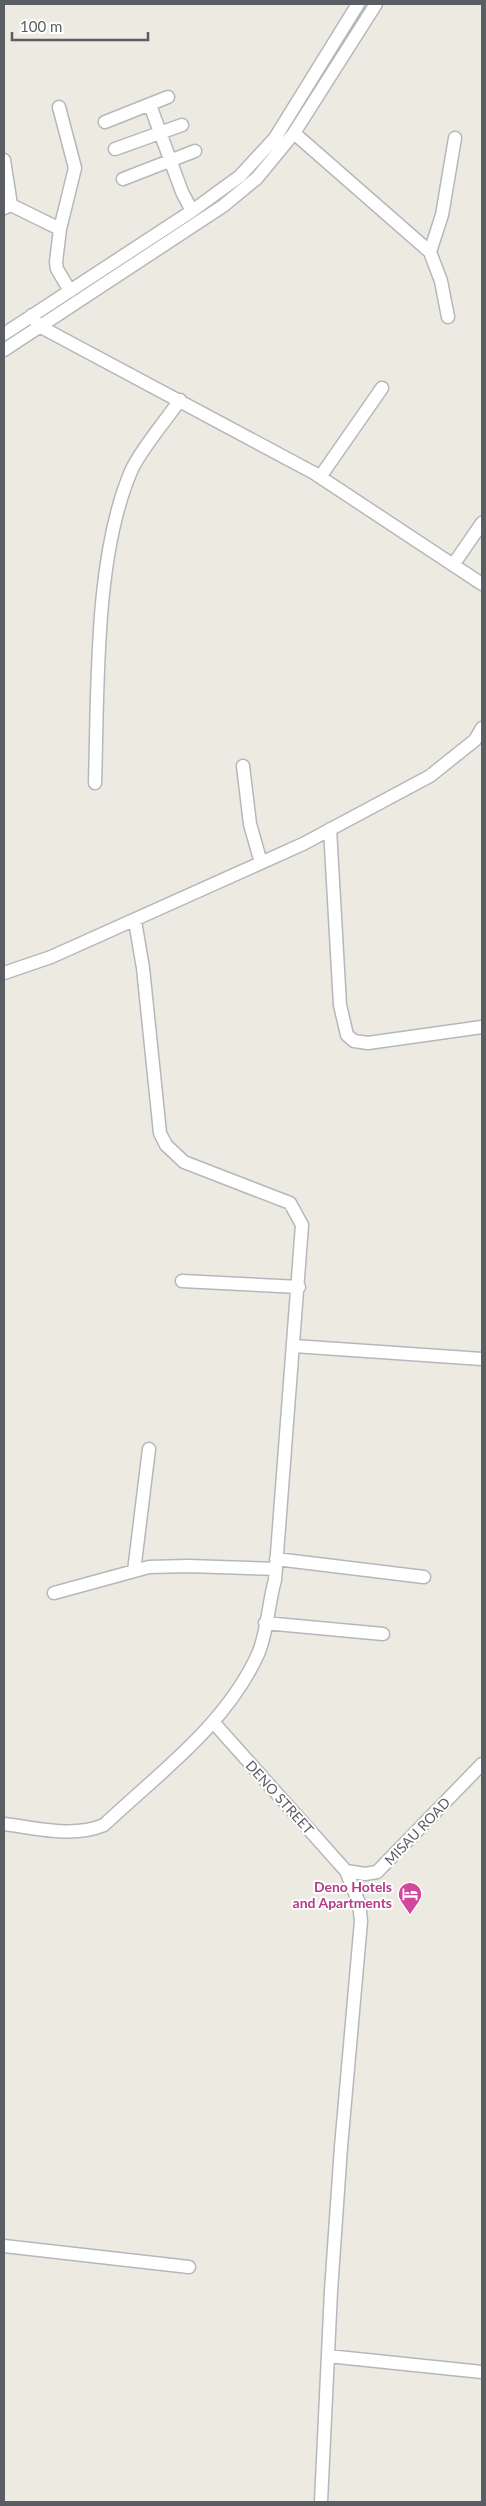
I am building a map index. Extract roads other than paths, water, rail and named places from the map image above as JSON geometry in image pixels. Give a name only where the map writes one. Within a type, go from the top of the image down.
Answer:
[{"type":"street","points":[[4,350],[70,290],[192,211],[240,176],[275,138],[358,4]]},
{"type":"street","points":[[4,334],[36,320],[224,206],[257,178],[294,133],[376,4]]},
{"type":"street","points":[[105,122],[168,97]]},
{"type":"street","points":[[150,105],[192,211]]},
{"type":"street","points":[[59,108],[76,168],[60,228],[57,270],[70,290]]},
{"type":"street","points":[[115,149],[182,125]]},
{"type":"street","points":[[294,133],[430,252],[441,282],[448,318]]},
{"type":"street","points":[[430,252],[442,215],[454,138]]},
{"type":"street","points":[[124,180],[194,151]]},
{"type":"street","points":[[4,160],[7,207],[60,228]]},
{"type":"street","points":[[36,320],[320,477],[482,584]]},
{"type":"street","points":[[320,477],[382,388]]},
{"type":"street","points":[[95,783],[100,642],[107,566],[118,512],[133,468],[180,400]]},
{"type":"street","points":[[453,565],[482,524]]},
{"type":"street","points":[[4,973],[51,957],[134,921],[330,830],[430,776],[475,740],[482,728]]},
{"type":"street","points":[[244,766],[250,824],[261,863]]},
{"type":"street","points":[[330,830],[340,1005],[347,1035],[354,1041],[368,1043],[482,1027]]},
{"type":"street","points":[[4,1824],[74,1832],[94,1830],[104,1825],[214,1723],[240,1686],[258,1654],[264,1637],[276,1564],[299,1287],[302,1225],[290,1203],[184,1162],[166,1145],[160,1133],[143,968],[134,921]]},
{"type":"street","points":[[182,1281],[299,1287]]},
{"type":"street","points":[[294,1346],[482,1359]]},
{"type":"street","points":[[134,1571],[149,1449]]},
{"type":"street","points":[[54,1593],[150,1567],[276,1564],[424,1576]]},
{"type":"street","points":[[265,1624],[383,1634]]},
{"type":"street","name":"DENO STREET","points":[[214,1723],[346,1871],[359,1903],[361,1921],[340,2157],[321,2502]]},
{"type":"street","name":"MISAU ROAD","points":[[346,1871],[365,1874],[377,1872],[481,1768]]},
{"type":"street","points":[[4,2246],[189,2267]]},
{"type":"street","points":[[328,2356],[482,2372]]},
{"type":"place","name":"Deno Hotels and Apartments","points":[[410,1915]]}]
